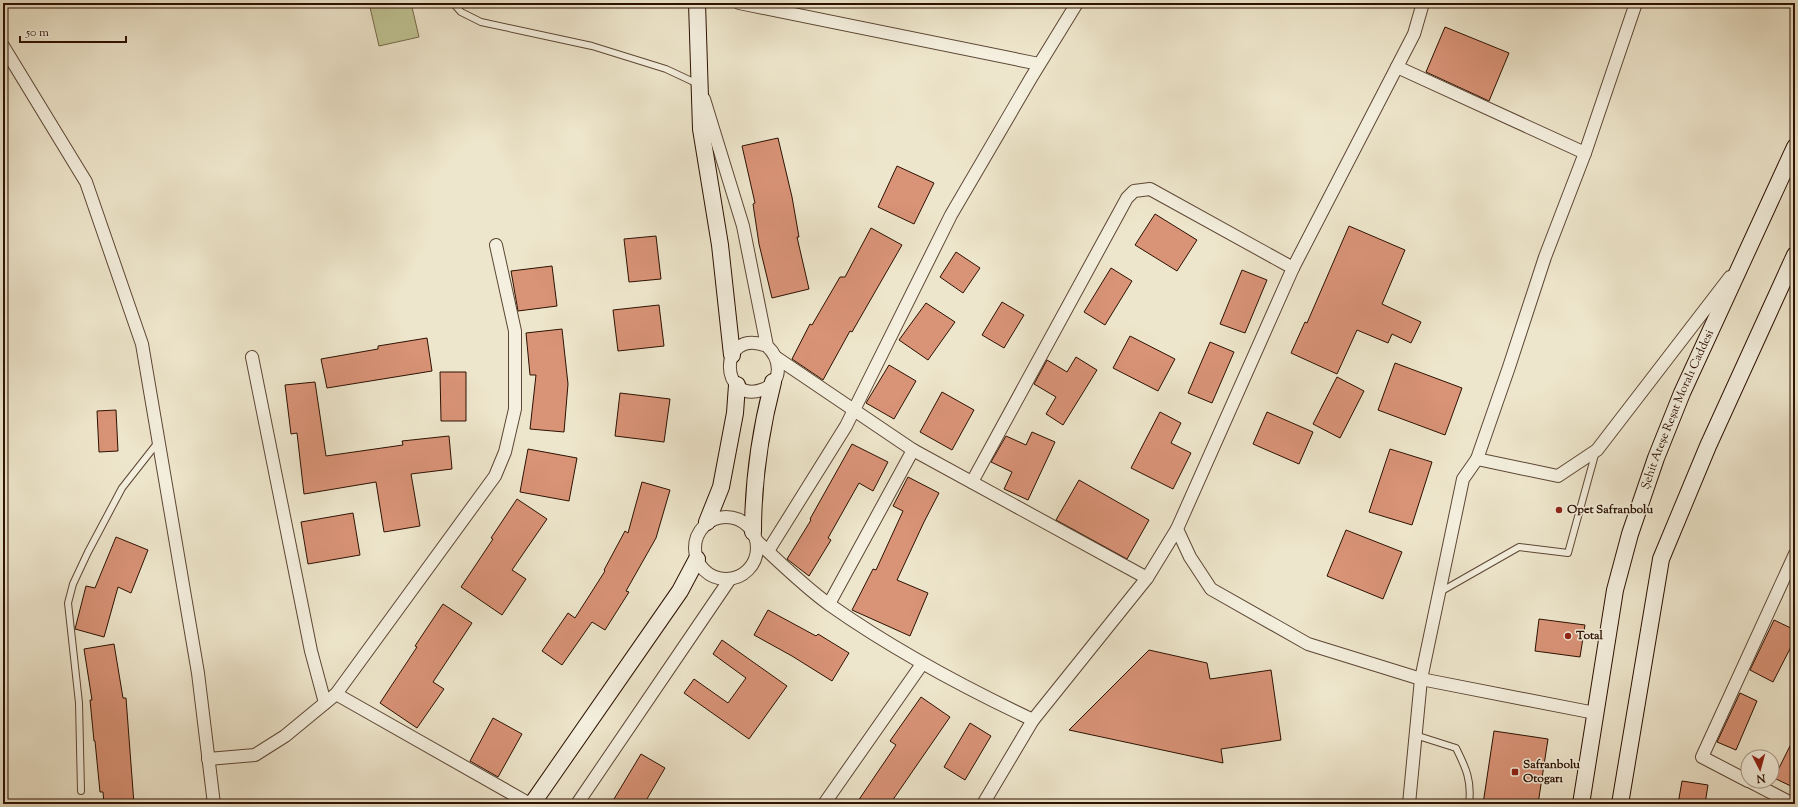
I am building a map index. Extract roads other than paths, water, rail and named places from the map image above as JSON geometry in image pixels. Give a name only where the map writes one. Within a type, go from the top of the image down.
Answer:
[{"type":"main road","points":[[697,3],[701,129],[720,245],[732,355]]},
{"type":"main road","name":"Şehit Ateşe Reşat Moralı Caddesi","points":[[1581,804],[1615,590],[1630,534],[1656,458],[1682,393],[1795,147]]},
{"type":"main road","points":[[1620,804],[1661,559],[1708,446],[1795,255]]},
{"type":"main road","points":[[755,537],[753,498],[763,422],[773,382]]},
{"type":"main road","points":[[707,522],[721,487],[735,413],[736,385]]},
{"type":"main road","points":[[531,804],[680,592],[697,559]]},
{"type":"street","points":[[739,3],[1039,64]]},
{"type":"street","points":[[768,551],[846,426],[951,215],[1039,64],[1077,3]]},
{"type":"street","points":[[983,804],[1033,720],[1147,578],[1177,530],[1292,268],[1414,34],[1423,3]]},
{"type":"street","points":[[1409,804],[1421,679],[1463,479],[1477,459],[1545,257],[1585,153],[1636,3]]},
{"type":"street","points":[[3,46],[86,182],[142,344],[198,673],[214,804]]},
{"type":"street","points":[[1396,67],[1585,153]]},
{"type":"street","points":[[700,84],[743,226],[767,346],[776,358],[913,450],[1147,578]]},
{"type":"street","points":[[972,482],[1127,198],[1134,191],[1150,189],[1292,268]]},
{"type":"street","points":[[208,759],[255,755],[285,736],[336,694],[495,476],[505,452],[515,409],[515,331],[496,245]]},
{"type":"street","points":[[1477,459],[1558,476],[1597,450],[1743,260]]},
{"type":"street","points":[[767,346],[759,343],[744,345],[732,355],[729,362],[729,370],[736,385],[751,391],[760,391],[767,388],[777,375],[778,367],[776,358]]},
{"type":"street","points":[[252,357],[311,651],[325,703]]},
{"type":"street","points":[[829,604],[913,450]]},
{"type":"street","points":[[755,537],[757,552],[754,562],[748,570],[740,576],[730,579],[710,575],[702,568],[694,549],[700,530],[707,522],[727,516],[737,518],[746,524],[755,537],[768,551],[829,604],[922,664],[984,697],[1033,720]]},
{"type":"street","points":[[1177,530],[1190,557],[1211,589],[1308,644],[1421,679],[1595,713]]},
{"type":"street","points":[[1740,777],[1702,757],[1795,554]]},
{"type":"street","points":[[577,804],[730,579]]},
{"type":"street","points":[[824,804],[922,664]]},
{"type":"street","points":[[336,694],[531,804]]},
{"type":"street","points":[[1764,789],[1793,804]]},
{"type":"lane","points":[[452,3],[461,12],[481,22],[592,46],[666,69],[700,84]]},
{"type":"lane","points":[[81,790],[79,703],[68,603],[73,584],[88,552],[122,488],[155,446],[159,444]]},
{"type":"lane","points":[[1439,592],[1519,547],[1568,553],[1597,450]]},
{"type":"lane","points":[[1415,735],[1456,748],[1467,772],[1471,790],[1469,804]]},
{"type":"place","name":"Opet Safranbolu","points":[[1559,510]]},
{"type":"place","name":"Total","points":[[1568,636]]},
{"type":"place","name":"Safranbolu Otogarı","points":[[1515,772]]}]
